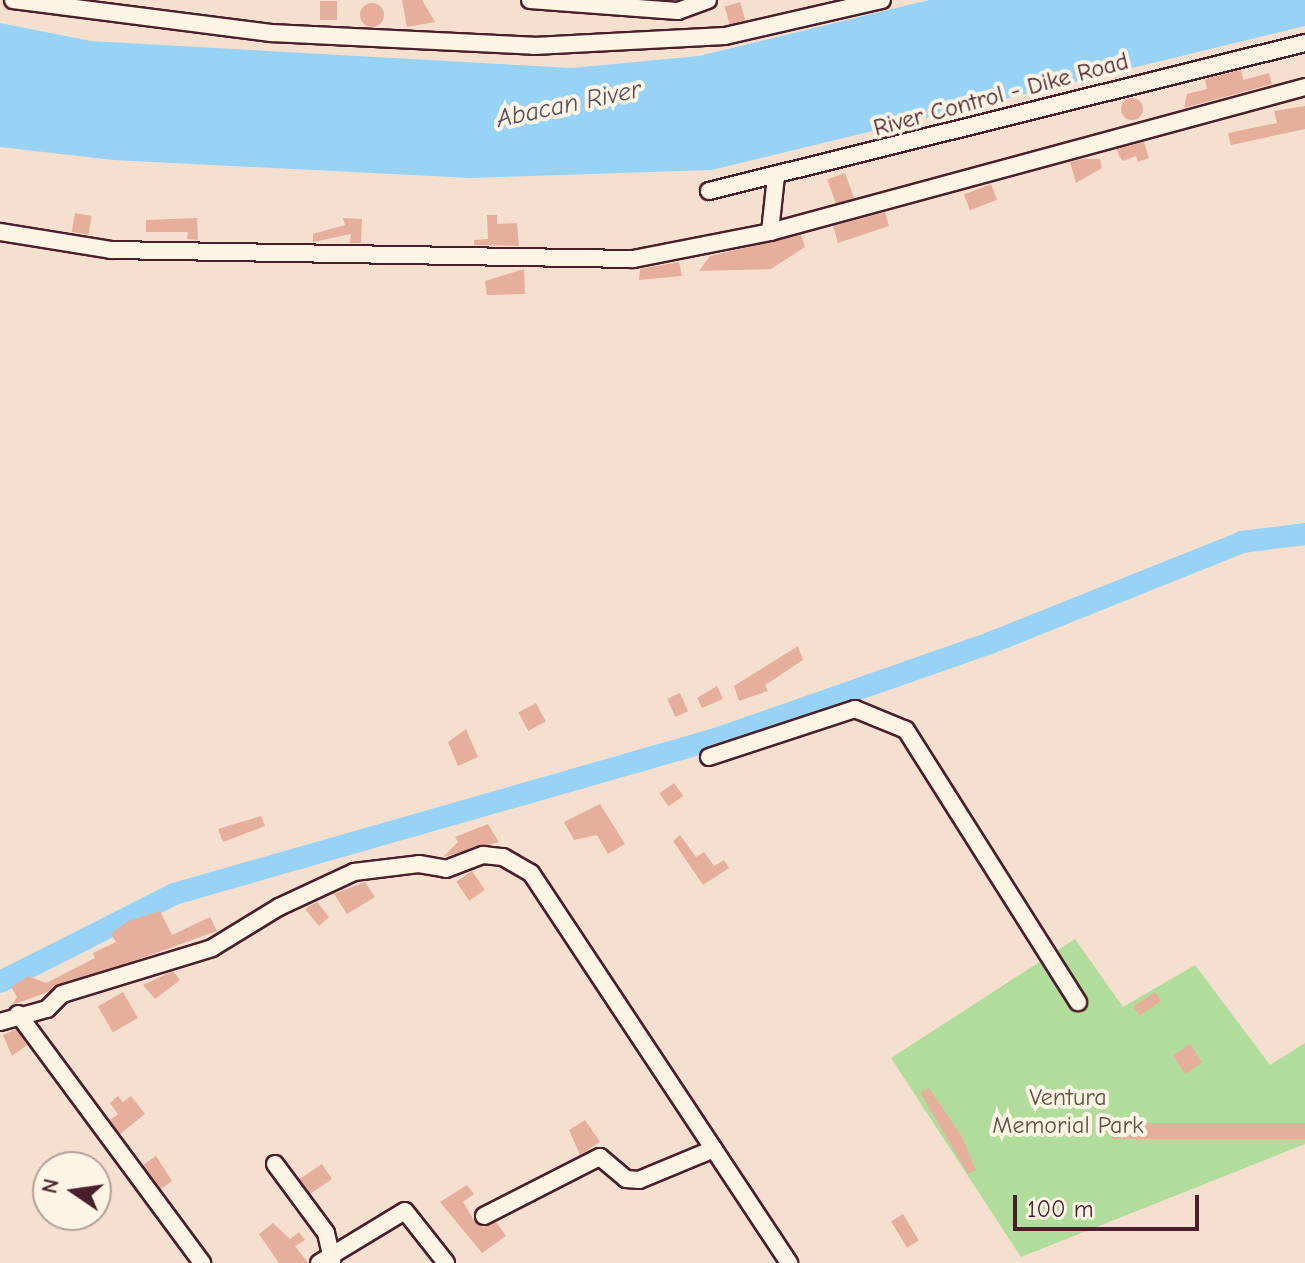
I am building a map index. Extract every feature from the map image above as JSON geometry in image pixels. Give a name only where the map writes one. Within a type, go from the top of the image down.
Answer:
[{"type":"street","points":[[13,0],[79,13],[411,44],[625,43],[725,36],[882,0]]},
{"type":"street","points":[[530,0],[678,11],[708,0]]},
{"type":"street","name":"River Control - Dike Road","points":[[709,191],[1305,43]]},
{"type":"street","points":[[0,232],[111,250],[555,263],[633,259],[770,232],[1305,87]]},
{"type":"street","points":[[770,232],[776,176]]},
{"type":"street","points":[[709,757],[855,709],[906,730],[1078,1002]]},
{"type":"street","points":[[0,1022],[18,1014],[47,1009],[62,994],[212,948],[279,907],[354,872],[419,864],[446,869],[493,855],[531,873],[789,1263]]},
{"type":"street","points":[[18,1014],[202,1263]]},
{"type":"street","points":[[484,1216],[600,1157],[626,1179],[639,1180],[714,1149]]},
{"type":"street","points":[[275,1164],[326,1233],[327,1261]]},
{"type":"street","points":[[327,1261],[405,1211],[446,1263]]},
{"type":"green space","name":"Ventura Memorial Park","points":[[1075,939],[1123,1007],[1195,965],[1270,1065],[1305,1043],[1305,1144],[1021,1257],[891,1058]]},
{"type":"water","name":"Abacan River","points":[[929,0],[1305,0],[1305,26],[712,170],[471,178],[113,160],[0,147],[0,23],[91,41],[572,68],[699,56]]},
{"type":"building","points":[[402,0],[422,0],[435,22],[407,27]]},
{"type":"building","points":[[320,1],[337,1],[337,20],[320,20]]},
{"type":"building","points":[[740,2],[745,20],[730,25],[725,6]]},
{"type":"building","points":[[372,3],[381,6],[384,15],[381,24],[372,27],[363,24],[360,15],[363,6]]},
{"type":"building","points":[[1241,70],[1243,80],[1269,73],[1272,84],[1184,108],[1187,94],[1207,89],[1205,79]]},
{"type":"building","points":[[1132,98],[1140,101],[1143,109],[1140,117],[1132,120],[1124,117],[1121,109],[1124,101]]},
{"type":"building","points":[[1305,106],[1305,129],[1231,145],[1228,133],[1277,123],[1274,111]]},
{"type":"building","points":[[1144,142],[1149,158],[1138,162],[1136,156],[1123,161],[1119,156],[1117,149]]},
{"type":"building","points":[[1100,159],[1102,168],[1076,183],[1070,162]]},
{"type":"building","points":[[845,173],[854,198],[836,205],[827,179]]},
{"type":"building","points":[[991,184],[997,200],[970,210],[964,194]]},
{"type":"building","points":[[885,212],[889,226],[838,243],[833,226]]},
{"type":"building","points":[[75,213],[92,216],[88,235],[72,232]]},
{"type":"building","points":[[487,215],[497,215],[497,224],[517,223],[519,246],[474,245],[474,240],[488,239]]},
{"type":"building","points":[[197,218],[198,240],[187,239],[188,232],[146,232],[146,220]]},
{"type":"building","points":[[343,218],[362,219],[361,243],[350,243],[351,234],[313,242],[313,234],[345,225]]},
{"type":"building","points":[[801,235],[805,247],[771,269],[699,271],[710,256]]},
{"type":"building","points":[[679,262],[682,276],[639,280],[640,269]]},
{"type":"building","points":[[524,269],[525,294],[487,295],[485,281]]},
{"type":"building","points":[[798,646],[803,660],[765,685],[768,691],[739,701],[734,686]]},
{"type":"building","points":[[717,686],[723,699],[702,708],[697,698]]},
{"type":"building","points":[[680,693],[688,711],[675,717],[667,699]]},
{"type":"building","points":[[536,703],[546,722],[528,731],[518,712]]},
{"type":"building","points":[[466,729],[478,757],[458,766],[448,742]]},
{"type":"building","points":[[674,783],[683,796],[668,806],[659,793]]},
{"type":"building","points":[[600,804],[625,844],[608,854],[597,835],[574,840],[564,822]]},
{"type":"building","points":[[261,816],[265,826],[223,842],[218,829]]},
{"type":"building","points":[[488,824],[499,842],[443,857],[458,842],[455,837]]},
{"type":"building","points":[[680,835],[696,857],[704,852],[714,866],[724,860],[729,868],[703,885],[673,841]]},
{"type":"building","points":[[472,871],[485,890],[469,901],[456,882]]},
{"type":"building","points":[[365,882],[375,897],[347,914],[334,894]]},
{"type":"building","points":[[317,902],[329,917],[319,926],[305,909]]},
{"type":"building","points":[[160,911],[172,935],[210,917],[217,931],[12,1005],[17,997],[11,987],[28,976],[46,983],[95,958],[93,953],[116,942],[111,934],[128,921]]},
{"type":"building","points":[[173,971],[180,980],[155,999],[143,985]]},
{"type":"building","points":[[123,992],[138,1018],[113,1032],[98,1006]]},
{"type":"building","points":[[1155,992],[1161,1001],[1140,1016],[1133,1007]]},
{"type":"building","points":[[16,1029],[27,1045],[12,1056],[3,1035]]},
{"type":"building","points":[[1190,1044],[1202,1062],[1185,1074],[1173,1056]]},
{"type":"building","points":[[929,1088],[962,1137],[976,1170],[968,1174],[920,1092]]},
{"type":"building","points":[[118,1096],[123,1102],[131,1096],[145,1114],[120,1134],[110,1120],[118,1114],[110,1103]]},
{"type":"building","points":[[585,1120],[600,1142],[580,1155],[569,1130]]},
{"type":"building","points":[[1112,1123],[1305,1123],[1305,1139],[1112,1139]]},
{"type":"building","points":[[156,1156],[172,1181],[161,1189],[143,1165]]},
{"type":"building","points":[[322,1164],[332,1179],[310,1194],[300,1179]]},
{"type":"building","points":[[467,1185],[474,1194],[463,1202],[475,1222],[483,1227],[496,1222],[506,1236],[482,1253],[440,1202]]},
{"type":"building","points":[[903,1214],[919,1241],[907,1248],[891,1221]]},
{"type":"building","points":[[273,1223],[290,1239],[299,1232],[305,1240],[295,1246],[308,1263],[279,1263],[259,1234]]},
{"type":"waterway","points":[[0,982],[174,894],[716,739],[990,643],[1242,542],[1305,534]]}]
